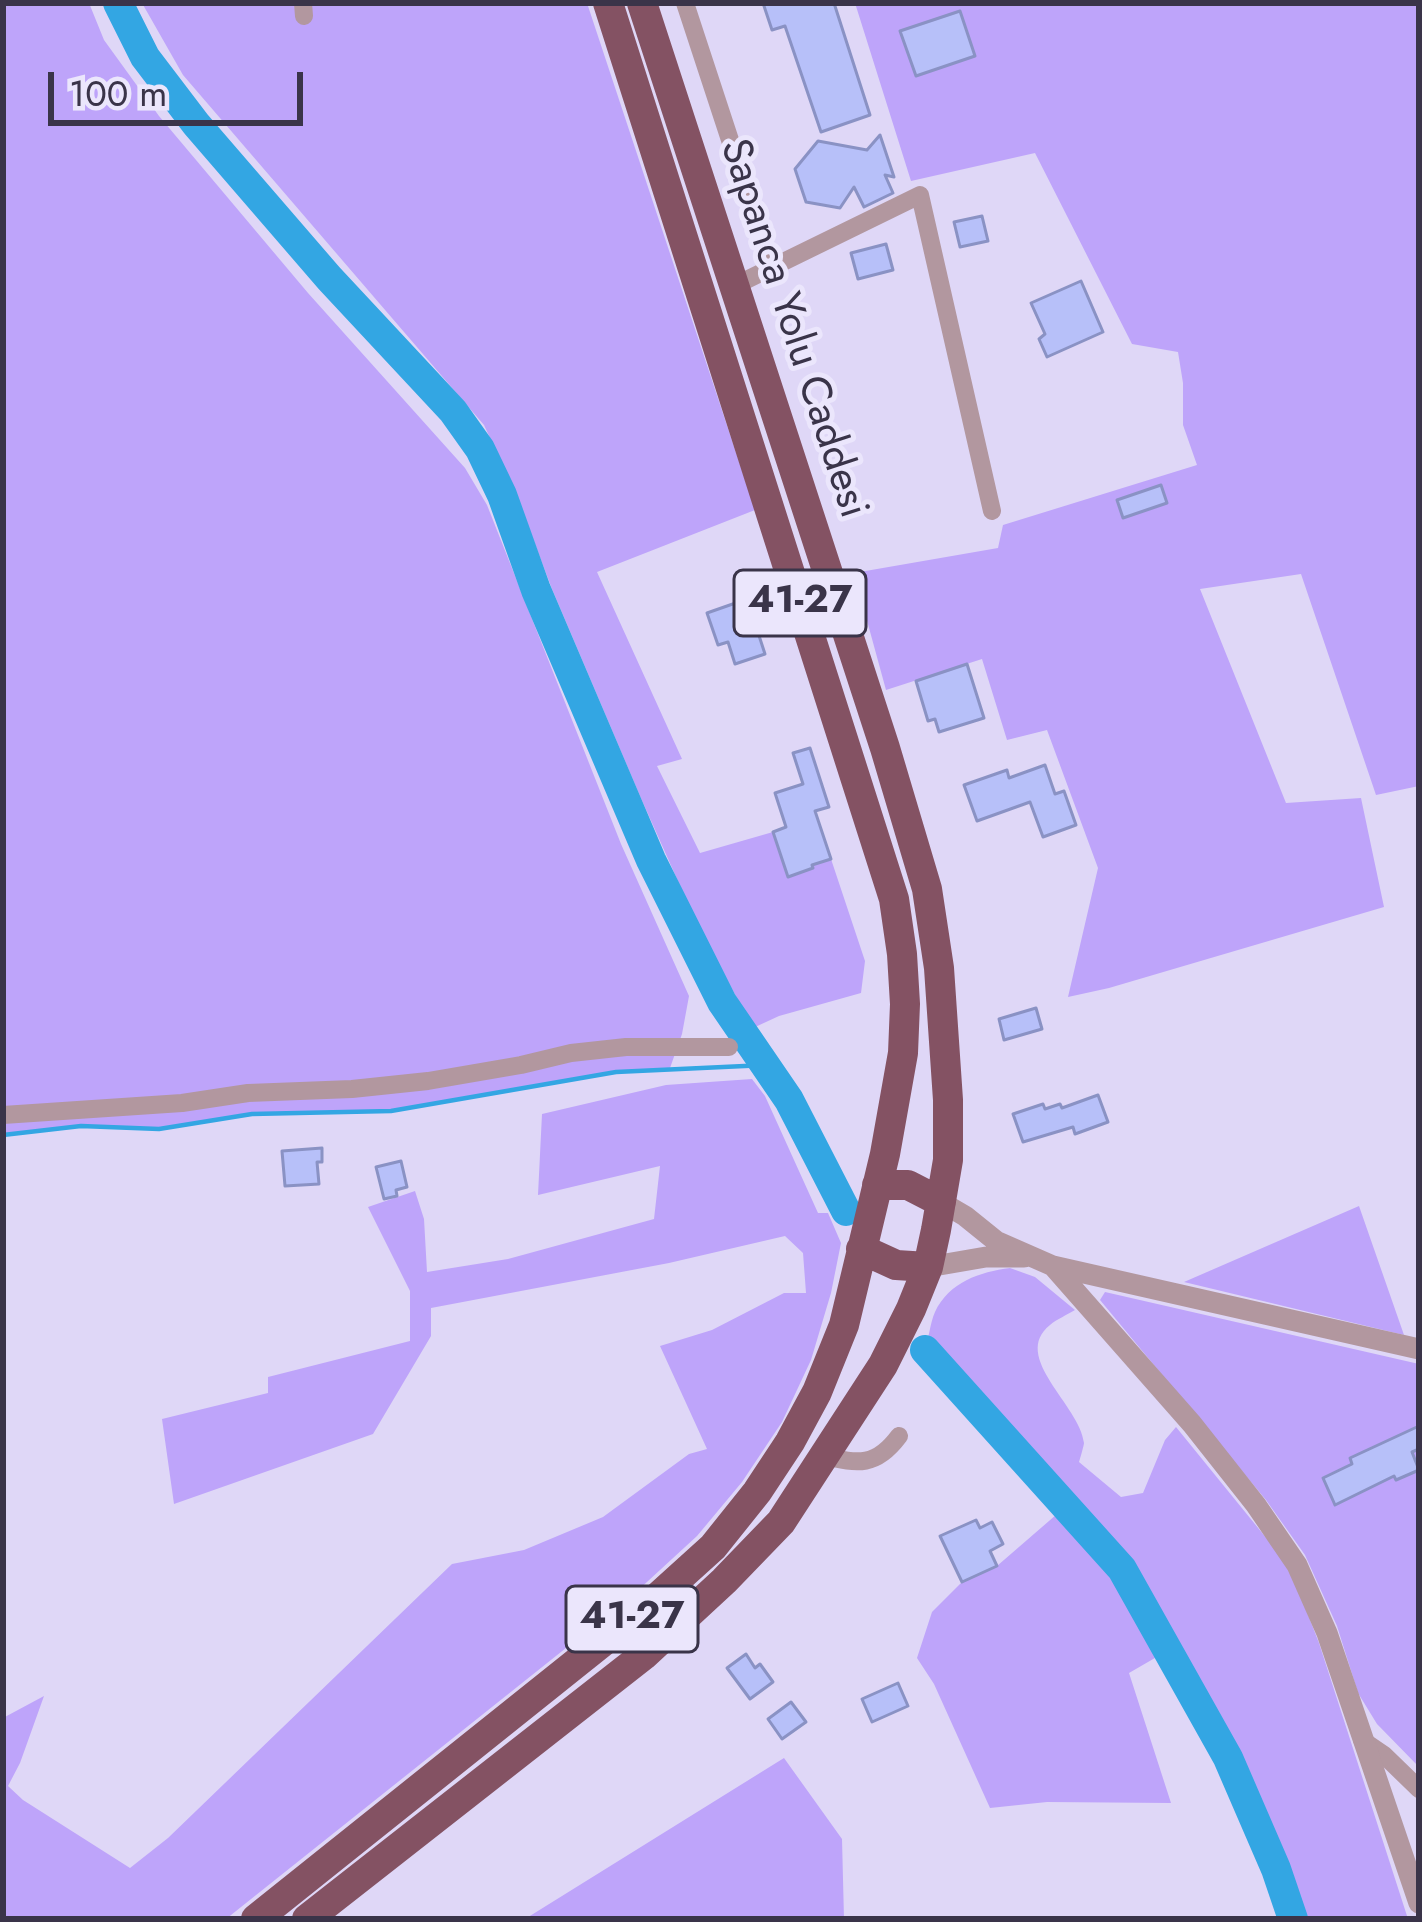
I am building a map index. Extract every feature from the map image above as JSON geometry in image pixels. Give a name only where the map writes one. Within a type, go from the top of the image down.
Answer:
[{"type":"highway","name":"Sapanca Yolu Caddesi","points":[[256,1919],[650,1604],[713,1547],[757,1492],[817,1392],[844,1324],[903,1053],[905,1004],[894,899],[608,3]]},
{"type":"highway","name":"Sapanca Yolu Caddesi","points":[[307,1919],[644,1655],[781,1522],[883,1365],[928,1267],[941,1202],[948,1100],[939,968],[927,889],[642,3]]},
{"type":"highway","points":[[877,1185],[908,1185],[941,1202]]},
{"type":"highway","points":[[861,1249],[896,1265],[928,1267]]},
{"type":"street","points":[[685,3],[772,268]]},
{"type":"street","points":[[734,286],[920,195],[992,512]]},
{"type":"street","points":[[3,1115],[409,1083],[626,1047],[729,1047]]},
{"type":"street","points":[[941,1202],[997,1241],[1053,1266],[1419,1349]]},
{"type":"street","points":[[928,1267],[986,1257],[1030,1257]]},
{"type":"street","points":[[1053,1266],[1192,1424],[1278,1536],[1311,1594],[1419,1903]]},
{"type":"street","points":[[825,1456],[869,1461],[888,1451],[898,1436]]},
{"type":"street","points":[[1362,1740],[1419,1789]]},
{"type":"shaded area","points":[[3,3],[89,3],[104,40],[159,116],[308,293],[465,468],[487,505],[621,844],[689,996],[670,1068],[574,1078],[391,1111],[252,1114],[159,1129],[81,1126],[3,1135]]},
{"type":"shaded area","points":[[142,3],[587,3],[755,510],[597,572],[682,759],[657,766],[700,853],[773,832],[788,877],[831,859],[865,961],[861,993],[753,1028],[698,926],[640,796],[484,425],[183,75]]},
{"type":"shaded area","points":[[855,3],[1419,3],[1419,786],[1376,795],[1301,574],[1200,589],[1286,803],[1361,798],[1384,907],[1068,997],[1098,868],[1047,730],[1007,740],[982,659],[886,690],[854,573],[998,548],[1003,525],[1197,465],[1183,425],[1178,352],[1132,344],[1035,153],[911,181]]},
{"type":"shaded area","points":[[752,1079],[765,1096],[818,1213],[828,1213],[841,1243],[811,1360],[782,1422],[742,1482],[697,1536],[635,1593],[226,1919],[3,1919],[3,1718],[44,1696],[8,1786],[130,1868],[168,1838],[452,1564],[524,1550],[603,1517],[689,1454],[707,1449],[660,1346],[712,1330],[784,1293],[806,1293],[803,1253],[785,1236],[431,1308],[431,1336],[373,1434],[174,1504],[162,1419],[268,1393],[268,1377],[410,1341],[410,1291],[368,1207],[415,1191],[424,1219],[427,1272],[508,1259],[654,1219],[660,1166],[538,1195],[542,1114],[666,1085]]},
{"type":"shaded area","points":[[1359,1206],[1404,1335],[1184,1282]]},
{"type":"shaded area","points":[[1010,1268],[1035,1277],[1075,1310],[1050,1325],[1040,1338],[1038,1352],[1050,1382],[1080,1428],[1084,1443],[1079,1462],[1121,1497],[1143,1493],[1165,1440],[1176,1427],[1289,1566],[1319,1643],[1408,1919],[1293,1919],[1228,1758],[1167,1651],[1129,1673],[1171,1803],[1047,1802],[990,1808],[934,1684],[917,1658],[932,1612],[962,1582],[997,1566],[1064,1508],[925,1350],[935,1312],[948,1293],[977,1276]]},
{"type":"shaded area","points":[[1105,1292],[1419,1364],[1419,1767],[1377,1724],[1358,1693],[1337,1626],[1305,1555],[1266,1500],[1100,1300]]},
{"type":"shaded area","points":[[784,1758],[842,1839],[844,1919],[525,1919]]},
{"type":"building","points":[[763,3],[834,3],[870,115],[821,132],[785,26],[772,30]]},
{"type":"building","points":[[960,11],[975,56],[916,76],[900,31]]},
{"type":"building","points":[[880,135],[894,177],[885,175],[893,193],[864,207],[854,187],[840,208],[806,202],[795,169],[818,141],[867,150]]},
{"type":"building","points":[[982,216],[988,241],[960,247],[954,222]]},
{"type":"building","points":[[886,244],[893,270],[858,279],[851,253]]},
{"type":"building","points":[[1081,281],[1103,332],[1047,357],[1039,339],[1045,334],[1031,303]]},
{"type":"building","points":[[1161,485],[1167,503],[1123,518],[1117,500]]},
{"type":"building","points":[[747,599],[765,654],[735,664],[728,642],[718,645],[707,613]]},
{"type":"building","points":[[967,664],[984,718],[939,732],[935,719],[928,721],[916,681]]},
{"type":"building","points":[[810,748],[829,807],[815,811],[831,859],[788,877],[773,832],[786,827],[775,793],[803,784],[793,753]]},
{"type":"building","points":[[1045,765],[1055,794],[1064,791],[1076,825],[1043,837],[1030,802],[977,821],[964,785],[1007,770],[1009,778]]},
{"type":"building","points":[[1036,1008],[1042,1029],[1004,1040],[999,1019]]},
{"type":"building","points":[[1098,1095],[1108,1122],[1075,1134],[1073,1127],[1023,1142],[1013,1114],[1043,1104],[1045,1109],[1060,1104],[1062,1108]]},
{"type":"building","points":[[322,1148],[322,1162],[317,1162],[319,1184],[285,1186],[282,1151]]},
{"type":"building","points":[[401,1161],[407,1187],[384,1199],[376,1167]]},
{"type":"building","points":[[1419,1426],[1419,1449],[1412,1452],[1419,1470],[1396,1480],[1394,1476],[1335,1505],[1323,1478],[1352,1464],[1350,1458]]},
{"type":"building","points":[[976,1520],[980,1528],[992,1522],[1003,1544],[990,1551],[997,1566],[962,1582],[940,1536]]},
{"type":"building","points":[[746,1654],[773,1682],[750,1699],[727,1668]]},
{"type":"building","points":[[898,1683],[908,1706],[872,1722],[862,1699]]},
{"type":"building","points":[[791,1702],[806,1722],[782,1739],[768,1719]]},
{"type":"waterway","points":[[118,3],[145,57],[196,124],[329,278],[453,411],[480,449],[651,860],[722,1002],[789,1100],[846,1211]]},
{"type":"waterway","points":[[3,1135],[81,1126],[159,1129],[252,1114],[391,1111],[616,1072],[766,1065]]},
{"type":"waterway","points":[[925,1350],[1122,1569],[1228,1758],[1293,1919]]}]
